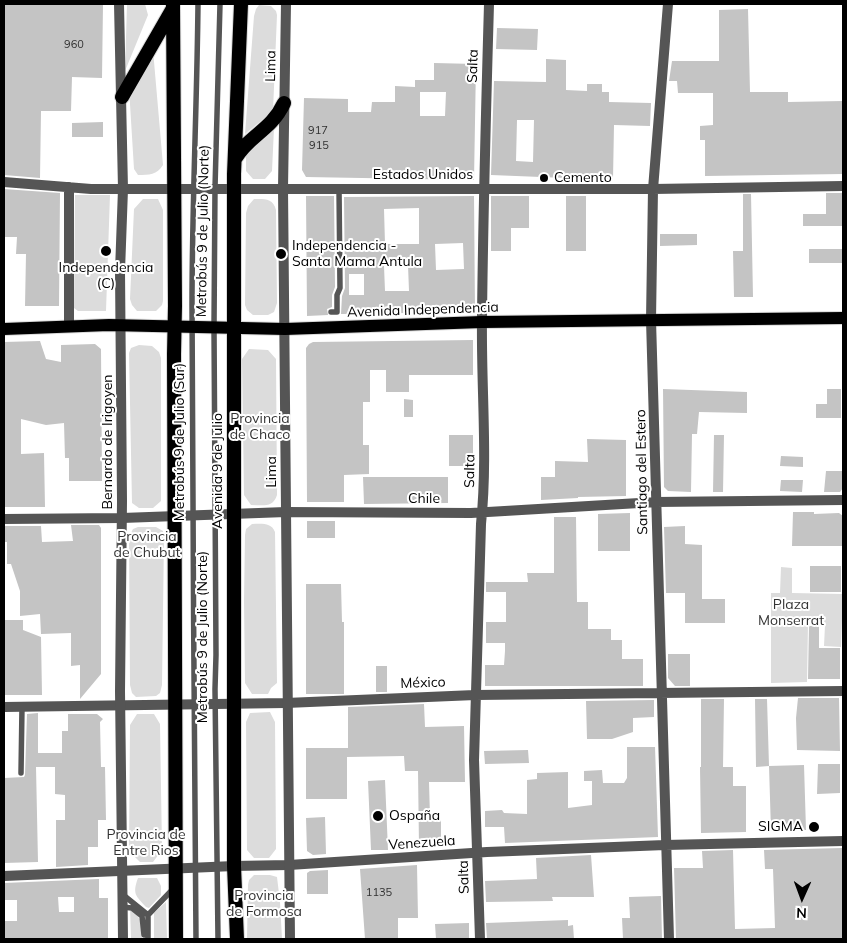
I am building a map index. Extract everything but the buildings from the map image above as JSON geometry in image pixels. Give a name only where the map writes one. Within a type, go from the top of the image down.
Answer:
[{"type":"highway","name":"Avenida 9 de Julio","points":[[236,939],[234,866],[234,188],[241,4]]},
{"type":"highway","points":[[122,96],[172,7]]},
{"type":"highway","points":[[172,7],[176,516],[176,939]]},
{"type":"highway","points":[[235,160],[245,145],[273,122],[284,103]]},
{"type":"main road","name":"Avenida Independencia","points":[[4,329],[121,325],[285,330],[331,318],[482,322],[843,318]]},
{"type":"street","name":"Bernardo de Irigoyen","points":[[119,4],[123,189],[120,705],[122,939]]},
{"type":"street","name":"Lima","points":[[286,4],[283,188],[286,703],[290,939]]},
{"type":"street","name":"Salta","points":[[480,939],[474,760],[484,437],[482,322],[483,189],[489,4]]},
{"type":"street","name":"Santiago del Estero","points":[[668,4],[653,189],[651,320],[660,692],[669,939]]},
{"type":"street","name":"Estados Unidos","points":[[4,182],[69,188],[123,189],[653,189],[843,186]]},
{"type":"street","points":[[68,326],[69,188]]},
{"type":"street","name":"Chile","points":[[4,519],[215,516],[286,512],[482,512],[656,502],[843,500]]},
{"type":"street","name":"México","points":[[4,707],[286,703],[475,695],[843,691]]},
{"type":"street","name":"Venezuela","points":[[4,876],[234,866],[289,866],[476,853],[665,845],[843,841]]},
{"type":"lane","name":"Metrobús 9 de Julio (Sur)","points":[[196,939],[194,556],[192,516],[193,188],[198,4]]},
{"type":"lane","name":"Metrobús 9 de Julio (Norte)","points":[[218,939],[214,327],[215,188],[220,4]]},
{"type":"lane","points":[[331,318],[337,312],[340,288],[339,188]]},
{"type":"lane","points":[[21,773],[22,707]]},
{"type":"lane","points":[[146,939],[148,915],[176,886]]},
{"type":"lane","points":[[122,894],[148,915]]},
{"type":"lane","points":[[122,907],[132,908],[142,916],[146,939]]},
{"type":"green space","points":[[127,4],[145,4],[148,15],[125,71]]},
{"type":"green space","points":[[259,5],[271,6],[277,15],[273,111],[245,134],[254,16]]},
{"type":"green space","points":[[153,50],[163,165],[155,173],[138,175],[134,169],[129,88]]},
{"type":"green space","points":[[274,128],[272,171],[265,179],[253,179],[246,171],[246,148]]},
{"type":"green space","points":[[75,195],[110,195],[106,311],[78,311],[74,308]]},
{"type":"green space","points":[[143,199],[158,199],[163,210],[163,301],[156,311],[137,311],[130,299],[134,209]]},
{"type":"green space","points":[[254,199],[271,201],[276,210],[277,303],[274,312],[268,315],[253,315],[247,310],[245,305],[246,213],[248,206]]},
{"type":"green space","points":[[139,345],[152,346],[159,352],[161,358],[161,501],[153,508],[139,508],[132,503],[129,353],[131,348]]},
{"type":"green space","name":"Provincia de Chaco","points":[[249,349],[268,350],[276,359],[277,495],[273,502],[263,505],[251,505],[244,495],[242,359]]},
{"type":"green space","points":[[252,524],[268,525],[275,532],[277,683],[268,694],[252,694],[245,683],[245,535],[246,529]]},
{"type":"green space","name":"Provincia de Chubut","points":[[138,527],[156,527],[163,531],[164,537],[162,685],[160,693],[156,696],[136,697],[132,693],[130,685],[129,537],[133,529]]},
{"type":"green space","name":"Plaza Monserrat","points":[[781,567],[792,568],[792,593],[843,594],[841,647],[824,646],[825,625],[808,624],[807,682],[771,683],[771,593],[780,593]]},
{"type":"green space","points":[[270,712],[275,722],[276,849],[269,858],[254,858],[247,850],[246,722],[250,713]]},
{"type":"green space","name":"Provincia de Entre Rios","points":[[137,714],[154,714],[160,724],[162,850],[153,862],[140,862],[129,851],[130,725]]},
{"type":"green space","name":"Provincia de Formosa","points":[[254,875],[277,877],[282,939],[247,939],[248,885],[249,880]]},
{"type":"green space","points":[[138,878],[157,878],[161,886],[161,895],[149,908],[146,907],[136,894],[135,888]]},
{"type":"green space","points":[[166,902],[167,939],[154,939],[154,913]]},
{"type":"green space","points":[[130,906],[142,922],[142,939],[131,939]]},
{"type":"place","name":"Cemento","points":[[544,178]]},
{"type":"place","name":"Independencia (C)","points":[[106,251]]},
{"type":"place","name":"Independencia - Santa Mama Antula","points":[[281,254]]},
{"type":"place","name":"Ospaña","points":[[378,816]]},
{"type":"place","name":"SIGMA","points":[[814,827]]}]
